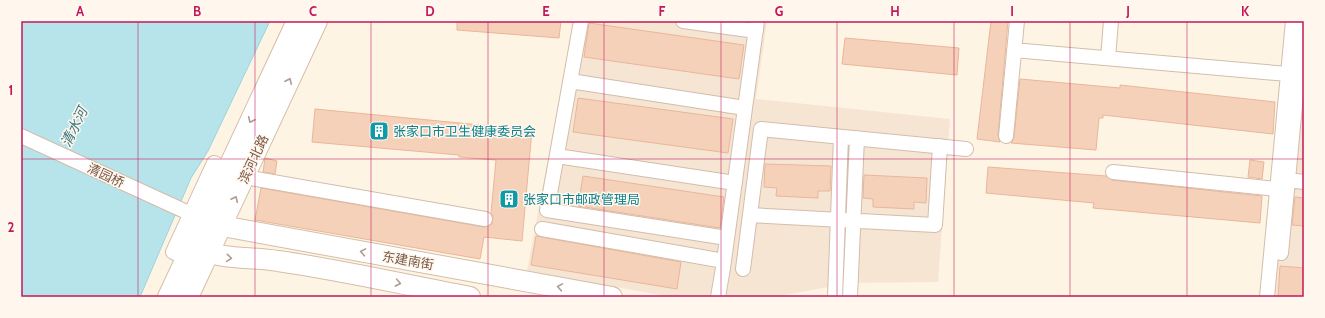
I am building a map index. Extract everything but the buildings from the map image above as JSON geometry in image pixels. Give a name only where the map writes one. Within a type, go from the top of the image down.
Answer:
[{"type":"street","name":"滨河北路","points":[[168,297],[229,170],[297,21]]},
{"type":"street","name":"滨河北路","points":[[229,170],[317,21]]},
{"type":"street","points":[[581,21],[547,210],[727,238]]},
{"type":"street","points":[[683,21],[756,26],[718,297]]},
{"type":"street","points":[[1006,136],[1017,21]]},
{"type":"street","points":[[1108,58],[1111,21]]},
{"type":"street","points":[[1280,259],[1288,74],[1293,21]]},
{"type":"street","points":[[1267,297],[1282,185],[1299,114],[1303,21]]},
{"type":"street","points":[[1014,50],[1288,74]]},
{"type":"street","points":[[570,81],[745,108]]},
{"type":"street","points":[[743,269],[761,129],[966,149]]},
{"type":"street","name":"清园桥","points":[[21,136],[206,219]]},
{"type":"street","points":[[834,297],[841,137]]},
{"type":"street","points":[[850,297],[857,138]]},
{"type":"street","points":[[750,215],[935,225],[940,146]]},
{"type":"street","points":[[556,156],[735,183]]},
{"type":"street","points":[[229,170],[485,219]]},
{"type":"street","points":[[1113,172],[1282,185],[1304,182]]},
{"type":"street","name":"东建南街","points":[[206,219],[612,297]]},
{"type":"street","points":[[542,229],[724,261]]},
{"type":"street","name":"滨河北路","points":[[188,297],[190,252]]},
{"type":"street","name":"东建南街","points":[[190,252],[226,258],[276,260],[470,297]]},
{"type":"shaded area","points":[[574,21],[767,21],[756,99],[950,119],[938,282],[850,283],[774,297],[671,297],[527,271]]},
{"type":"shaded area","points":[[1304,21],[1304,297],[1271,297]]},
{"type":"water","name":"清水河","points":[[21,21],[270,21],[208,151],[191,178],[140,297],[21,297]]},
{"type":"place","name":"张家口市卫生健康委员会","points":[[379,131]]},
{"type":"place","name":"张家口市邮政管理局","points":[[509,199]]}]
